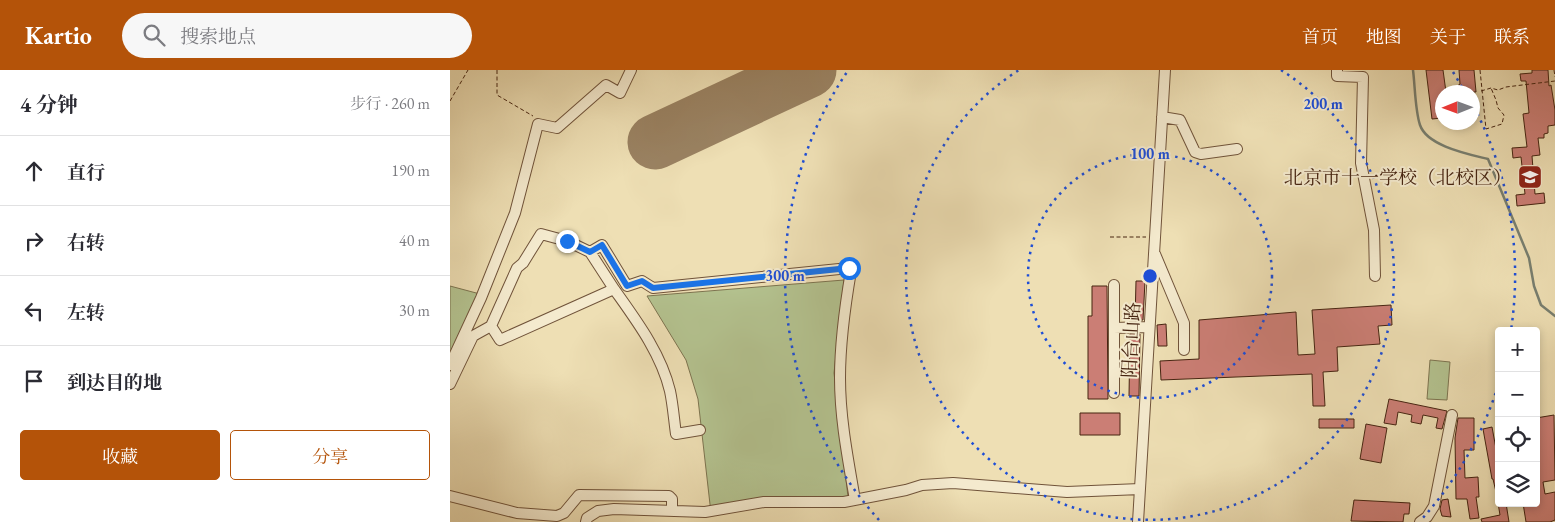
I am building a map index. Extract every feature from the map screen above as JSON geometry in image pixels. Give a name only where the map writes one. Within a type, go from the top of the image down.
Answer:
[{"type":"street","points":[[450,365],[481,298],[515,213],[538,124],[558,128],[606,85],[620,94],[630,70]]},
{"type":"street","name":"阳台山路","points":[[1138,522],[1165,70]]},
{"type":"street","points":[[1336,70],[1337,76],[1363,77],[1361,163],[1374,230],[1375,276]]},
{"type":"street","points":[[1162,117],[1180,120],[1194,152],[1202,154],[1237,149]]},
{"type":"street","points":[[450,384],[473,336],[490,326],[517,268],[523,263],[541,234],[567,241],[590,252],[640,325],[657,358],[670,390],[676,434],[700,430]]},
{"type":"street","points":[[590,252],[602,245],[627,286],[642,281],[653,288],[849,268],[851,271],[844,315],[840,378],[844,432],[856,500]]},
{"type":"street","points":[[1154,251],[1184,323],[1184,350]]},
{"type":"street","points":[[1114,285],[1114,393]]},
{"type":"street","points":[[490,326],[500,340],[614,289]]},
{"type":"street","points":[[1114,328],[1149,327]]},
{"type":"street","points":[[1420,522],[1434,506],[1452,414]]},
{"type":"street","points":[[586,522],[587,518],[598,511],[614,509],[705,512],[764,502],[844,502],[922,485],[953,483],[1066,492],[1140,489]]},
{"type":"street","points":[[450,496],[517,513],[557,516],[564,513],[579,495],[669,496],[672,499],[672,511]]},
{"type":"path","points":[[450,101],[468,70]]},
{"type":"path","points":[[497,70],[497,95],[539,120],[538,124]]},
{"type":"path","points":[[1480,70],[1486,128],[1502,124],[1504,115],[1498,108],[1491,88]]},
{"type":"path","points":[[1554,70],[1555,77]]},
{"type":"path","points":[[1481,91],[1491,88],[1498,90],[1506,86],[1555,81]]},
{"type":"path","points":[[1110,237],[1155,237]]},
{"type":"green space","points":[[844,280],[834,373],[849,506],[805,507],[763,504],[711,513],[698,399],[686,360],[647,296]]},
{"type":"green space","points":[[450,286],[480,294],[450,359]]},
{"type":"green space","points":[[1430,360],[1450,362],[1447,400],[1427,399]]},
{"type":"building","points":[[1426,70],[1443,70],[1445,85],[1435,85],[1435,119],[1432,119]]},
{"type":"building","points":[[1459,70],[1474,70],[1475,85],[1459,85]]},
{"type":"building","points":[[1532,70],[1548,70],[1549,86],[1551,85],[1555,110],[1555,125],[1548,126],[1548,133],[1544,134],[1544,138],[1538,138],[1540,155],[1532,156],[1535,194],[1544,193],[1545,203],[1517,206],[1516,195],[1525,194],[1521,157],[1513,158],[1512,148],[1527,147],[1523,114],[1529,113],[1526,81],[1521,81],[1520,74],[1532,73]]},
{"type":"building","points":[[1136,281],[1145,281],[1143,320],[1135,321]]},
{"type":"building","points":[[1092,286],[1107,286],[1108,399],[1088,399],[1088,316],[1092,316]]},
{"type":"building","points":[[1391,305],[1392,325],[1378,326],[1380,344],[1337,347],[1338,371],[1323,372],[1325,406],[1313,406],[1312,374],[1161,380],[1160,361],[1199,359],[1199,320],[1296,312],[1298,355],[1315,354],[1312,310]]},
{"type":"building","points":[[1166,324],[1167,346],[1158,346],[1157,325]]},
{"type":"building","points":[[1130,334],[1140,334],[1139,396],[1129,396]]},
{"type":"building","points":[[1389,399],[1447,411],[1442,429],[1436,428],[1438,418],[1423,415],[1421,424],[1411,422],[1412,415],[1398,412],[1396,425],[1384,423]]},
{"type":"building","points":[[1080,413],[1120,413],[1120,435],[1080,435]]},
{"type":"building","points":[[1554,415],[1555,480],[1543,482],[1545,494],[1555,492],[1555,520],[1550,522],[1526,522],[1524,507],[1540,507],[1540,417]]},
{"type":"building","points":[[1458,418],[1474,418],[1474,450],[1464,450],[1465,478],[1478,477],[1479,497],[1476,497],[1479,518],[1470,519],[1467,499],[1456,499],[1455,438]]},
{"type":"building","points":[[1319,419],[1354,419],[1354,428],[1319,428]]},
{"type":"building","points":[[1366,424],[1387,428],[1381,463],[1360,459]]},
{"type":"building","points":[[1492,427],[1495,443],[1495,488],[1492,479],[1483,429]]},
{"type":"building","points":[[1448,499],[1451,517],[1442,516],[1440,509],[1442,500]]},
{"type":"building","points":[[1354,500],[1410,503],[1409,514],[1404,514],[1403,522],[1351,521]]},
{"type":"building","points":[[1499,507],[1507,507],[1509,522],[1482,522],[1481,519],[1500,515]]},
{"type":"waterway","points":[[1413,70],[1417,112],[1424,132],[1439,144],[1488,159],[1529,258],[1534,286],[1541,305],[1555,316]]},
{"type":"runway","points":[[655,142],[809,70]]},
{"type":"place","name":"北京市十一学校（北校区）","points":[[1530,177]]},
{"type":"route","points":[[567,241],[590,252],[602,245],[627,286],[642,281],[653,288],[849,268]]}]
